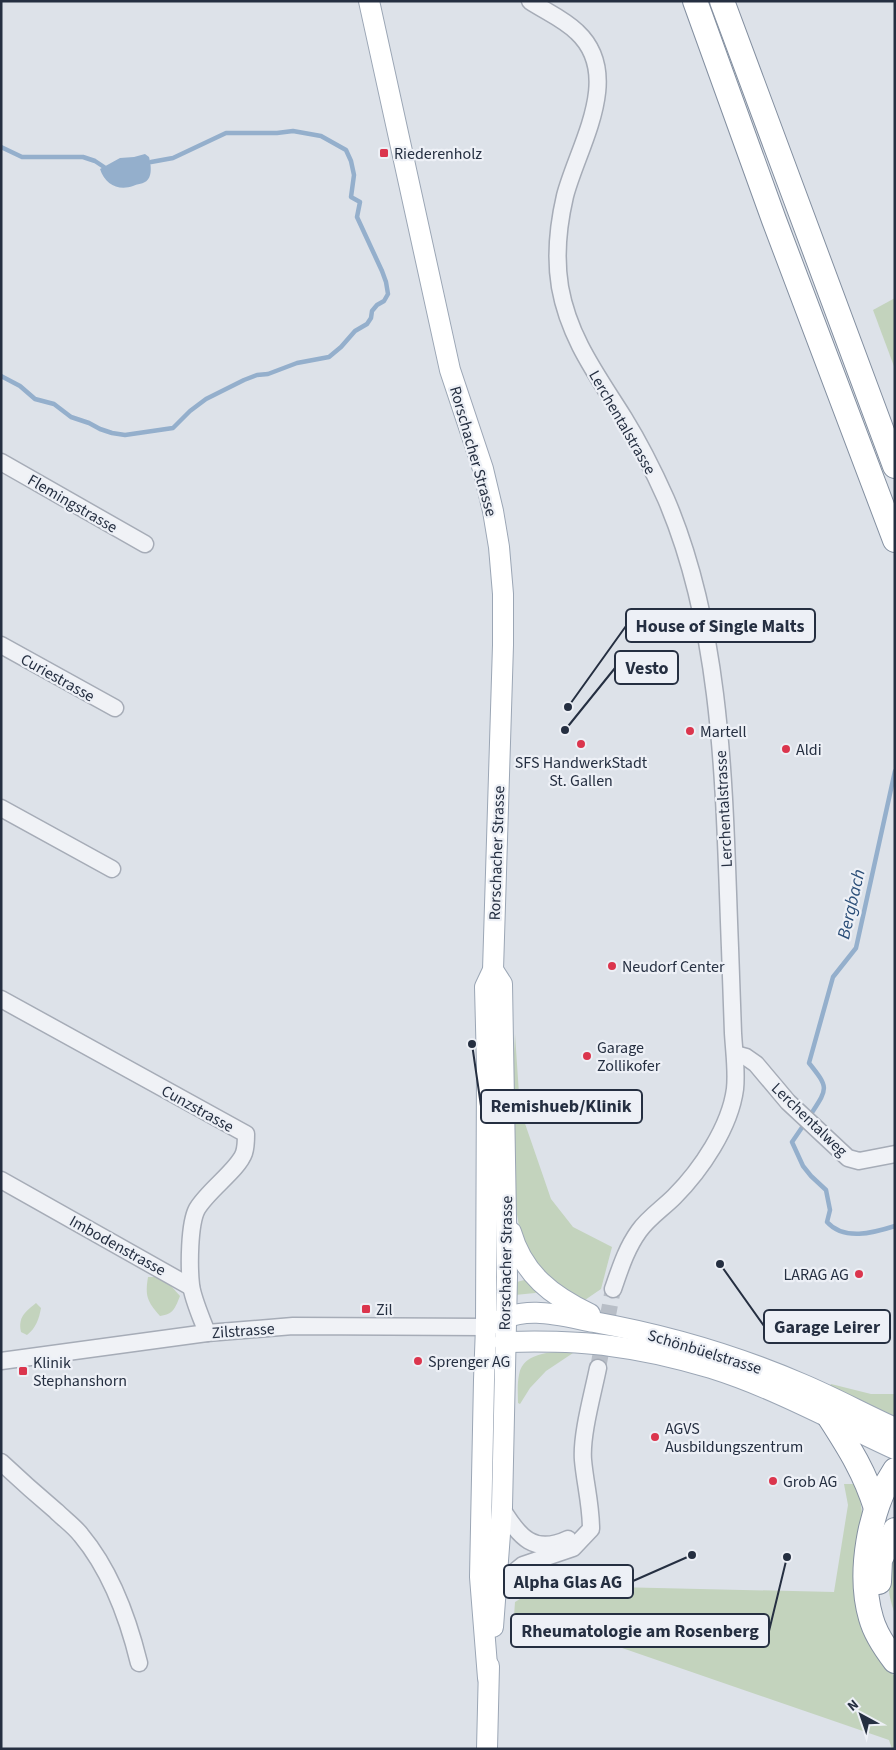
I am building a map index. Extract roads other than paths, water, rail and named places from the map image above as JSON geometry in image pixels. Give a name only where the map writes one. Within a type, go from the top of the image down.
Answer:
[{"type":"highway","points":[[695,1],[774,220],[895,540]]},
{"type":"highway","points":[[722,1],[895,466]]},
{"type":"highway","points":[[830,1418],[856,1459],[867,1481],[876,1508]]},
{"type":"highway","points":[[895,1470],[876,1508],[867,1558],[866,1600],[871,1620],[879,1638],[895,1661]]},
{"type":"highway","points":[[895,1530],[880,1560],[878,1580],[880,1603],[895,1638]]},
{"type":"highway","points":[[880,1560],[895,1539]]},
{"type":"main road","name":"Rorschacher Strasse","points":[[369,1],[448,361],[483,469],[493,511],[499,547],[503,594],[503,655],[493,970],[485,987],[487,1065],[486,1327],[480,1577],[488,1678]]},
{"type":"main road","name":"Rorschacher Strasse","points":[[487,1749],[488,1678],[502,1509],[507,1220],[502,984],[493,970]]},
{"type":"main road","points":[[507,1220],[514,1245],[531,1272],[548,1290],[570,1305],[612,1325]]},
{"type":"main road","name":"Schönbüelstrasse","points":[[505,1316],[536,1312],[612,1325],[680,1341],[735,1358],[802,1384],[895,1428]]},
{"type":"main road","points":[[504,1342],[486,1327],[505,1316]]},
{"type":"main road","name":"Schönbüelstrasse","points":[[504,1342],[564,1342],[610,1345],[678,1359],[752,1383],[895,1449]]},
{"type":"street","name":"Lerchentalstrasse","points":[[530,1],[563,21],[578,33],[591,51],[598,75],[598,98],[565,199],[557,260],[560,285],[565,309],[586,358],[626,420],[666,500],[680,536],[699,600],[706,634],[718,721],[735,1054],[735,1089],[721,1131],[712,1150],[700,1168],[680,1191],[640,1229],[625,1255],[613,1288]]},
{"type":"street","name":"Flemingstrasse","points":[[1,462],[145,544]]},
{"type":"street","name":"Curiestrasse","points":[[1,645],[115,708]]},
{"type":"street","points":[[1,808],[112,869]]},
{"type":"street","name":"Cunzstrasse","points":[[1,999],[246,1134],[244,1155],[235,1167],[208,1193],[196,1210],[191,1227],[191,1287]]},
{"type":"street","name":"Lerchentalweg","points":[[735,1054],[746,1057],[756,1064],[788,1102],[848,1158],[859,1161],[895,1154]]},
{"type":"street","name":"Imbodenstrasse","points":[[1,1180],[191,1287]]},
{"type":"street","points":[[191,1287],[207,1333]]},
{"type":"street","name":"Zilstrasse","points":[[1,1361],[207,1333],[293,1326],[486,1327]]},
{"type":"street","points":[[497,1586],[523,1565],[573,1548],[592,1529],[583,1445],[598,1368]]},
{"type":"street","points":[[1,1462],[80,1534],[93,1551],[105,1570],[116,1594],[133,1640],[139,1663]]},
{"type":"street","points":[[502,1509],[520,1535],[531,1543],[543,1545],[554,1545],[567,1540],[591,1510]]},
{"type":"water","points":[[145,154],[149,157],[151,171],[148,180],[142,183],[123,188],[118,187],[109,183],[102,175],[100,169],[120,158]]},
{"type":"waterway","points":[[1,376],[20,386],[35,399],[54,404],[71,417],[112,433],[125,435],[173,428],[190,411],[206,399],[244,380],[257,375],[268,374],[297,363],[329,357],[355,331],[367,324],[371,318],[372,311],[384,301],[388,294],[386,282],[357,217],[360,202],[351,197],[354,175],[346,150],[321,136],[293,131],[277,133],[226,133],[173,158],[151,162]]},
{"type":"waterway","points":[[1,147],[22,157],[83,157],[95,161],[104,167]]},
{"type":"waterway","name":"Bergbach","points":[[811,1114],[821,1099],[824,1088],[823,1083],[809,1063],[833,977],[856,948],[895,771]]},
{"type":"waterway","name":"Bergbach","points":[[803,1126],[792,1142],[803,1166],[826,1190],[830,1210],[827,1222],[842,1232],[859,1234],[895,1226]]},
{"type":"tunnel","points":[[598,1368],[613,1289]]},
{"type":"place","name":"Riederenholz","points":[[384,153]]},
{"type":"place","name":"House of Single Malts","points":[[568,707]]},
{"type":"place","name":"Vesto","points":[[565,730]]},
{"type":"place","name":"Martell","points":[[690,731]]},
{"type":"place","name":"SFS HandwerkStadt St. Gallen","points":[[581,744]]},
{"type":"place","name":"Aldi","points":[[786,749]]},
{"type":"place","name":"Neudorf Center","points":[[612,966]]},
{"type":"place","name":"Remishueb/Klinik","points":[[472,1044]]},
{"type":"place","name":"Garage Zollikofer","points":[[587,1056]]},
{"type":"place","name":"Garage Leirer","points":[[720,1264]]},
{"type":"place","name":"LARAG AG","points":[[859,1274]]},
{"type":"place","name":"Zil","points":[[366,1309]]},
{"type":"place","name":"Sprenger AG","points":[[418,1361]]},
{"type":"place","name":"Klinik Stephanshorn","points":[[23,1371]]},
{"type":"place","name":"AGVS Ausbildungszentrum","points":[[655,1437]]},
{"type":"place","name":"Grob AG","points":[[773,1481]]},
{"type":"place","name":"Alpha Glas AG","points":[[692,1555]]},
{"type":"place","name":"Rheumatologie am Rosenberg","points":[[787,1557]]}]
